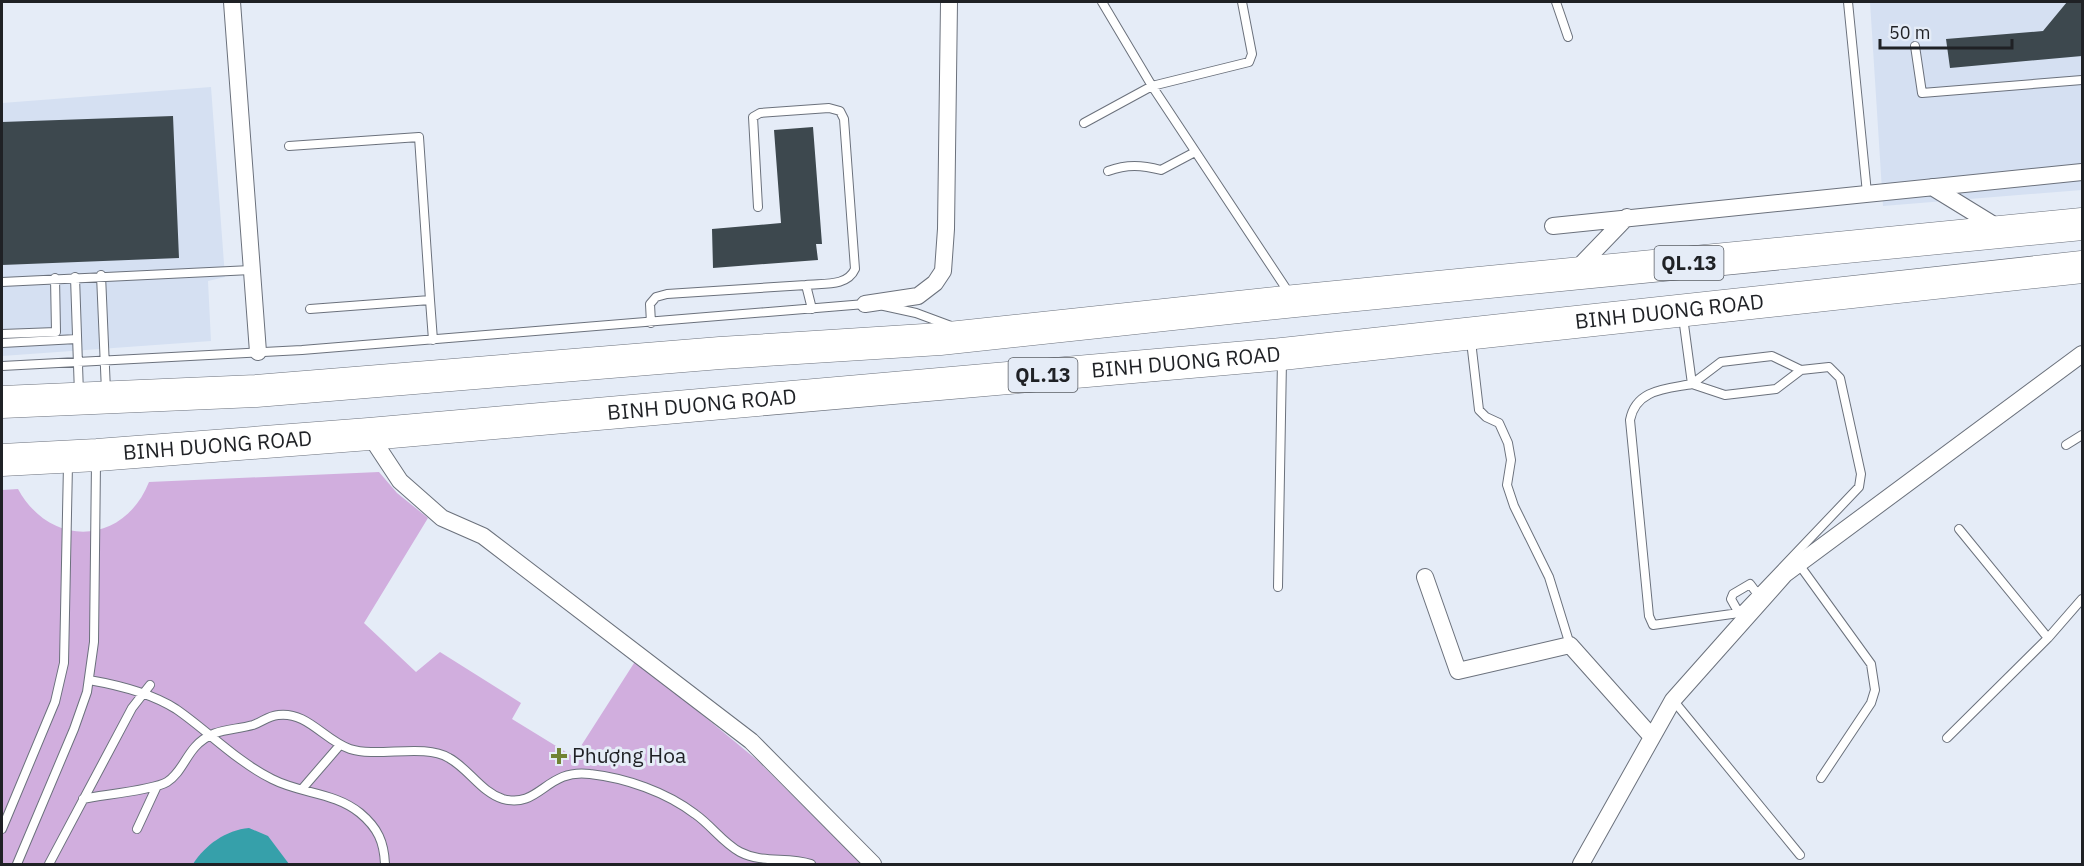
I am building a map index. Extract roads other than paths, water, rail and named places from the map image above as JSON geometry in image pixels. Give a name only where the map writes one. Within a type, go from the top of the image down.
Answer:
[{"type":"highway","name":"QL.13","points":[[2,402],[256,391],[984,334],[2003,230],[2082,224]]},
{"type":"highway","name":"BINH DUONG ROAD","points":[[2,460],[369,434],[1282,354],[2082,267]]},
{"type":"street","points":[[232,2],[258,352]]},
{"type":"street","points":[[867,304],[918,297],[935,284],[943,270],[949,2]]},
{"type":"street","points":[[1553,226],[2082,172]]},
{"type":"street","points":[[1932,187],[2003,230]]},
{"type":"street","points":[[1571,275],[1627,217]]},
{"type":"street","points":[[1581,864],[1673,700],[1759,596],[1798,563],[2082,354]]},
{"type":"street","points":[[369,434],[400,481],[442,518],[483,536],[751,741],[873,864]]},
{"type":"street","points":[[1425,577],[1458,671],[1570,645],[1652,737]]},
{"type":"lane","points":[[1102,2],[1152,86],[1295,301]]},
{"type":"lane","points":[[1083,123],[1152,86],[1249,62],[1252,54],[1242,2]]},
{"type":"lane","points":[[1556,2],[1568,37]]},
{"type":"lane","points":[[1848,2],[1867,193]]},
{"type":"lane","points":[[1915,46],[1919,90],[1922,93],[2082,80]]},
{"type":"lane","points":[[651,323],[650,304],[660,295],[842,282],[852,276],[855,269],[844,119],[840,111],[829,108],[760,112],[753,117],[758,207]]},
{"type":"lane","points":[[289,146],[419,137],[433,340]]},
{"type":"lane","points":[[1108,171],[1123,165],[1143,165],[1161,170],[1195,152]]},
{"type":"lane","points":[[2,282],[100,275],[251,270]]},
{"type":"lane","points":[[92,398],[104,361],[100,275]]},
{"type":"lane","points":[[75,277],[78,362],[92,398]]},
{"type":"lane","points":[[2,334],[56,332],[55,278]]},
{"type":"lane","points":[[806,285],[812,309]]},
{"type":"lane","points":[[310,309],[430,300]]},
{"type":"lane","points":[[2,366],[433,340],[867,304],[916,314],[946,325],[984,334]]},
{"type":"lane","points":[[1682,311],[1692,384]]},
{"type":"lane","points":[[1470,334],[1479,410],[1486,417],[1499,423],[1508,443],[1511,460],[1507,485],[1514,506],[1550,577],[1570,645]]},
{"type":"lane","points":[[2,343],[77,339]]},
{"type":"lane","points":[[1278,587],[1282,354]]},
{"type":"lane","points":[[1692,384],[1725,395],[1745,393],[1776,389],[1801,370],[1829,367],[1840,378],[1861,481],[1859,487],[1759,596],[1750,584],[1733,594],[1731,599],[1741,617],[1659,626],[1653,625],[1650,620],[1630,416],[1646,393],[1692,384],[1721,363],[1772,356],[1801,370]]},
{"type":"lane","points":[[2066,444],[2082,435]]},
{"type":"lane","points":[[17,864],[78,720],[89,680],[94,642],[82,456]]},
{"type":"lane","points":[[2,829],[55,702],[64,663],[82,456]]},
{"type":"lane","points":[[1959,529],[2048,638]]},
{"type":"lane","points":[[1798,563],[1871,664],[1875,690],[1871,703],[1821,778]]},
{"type":"lane","points":[[1947,738],[2048,638],[2082,599]]},
{"type":"lane","points":[[89,680],[142,694],[176,709],[268,778],[340,800],[362,814],[382,840],[385,864]]},
{"type":"lane","points":[[49,864],[142,694],[150,685]]},
{"type":"lane","points":[[1673,700],[1800,855]]},
{"type":"lane","points":[[83,799],[156,788],[174,776],[194,748],[209,735],[284,714],[307,722],[340,745],[360,751],[441,755],[449,758],[488,791],[517,802],[527,801],[546,785],[567,775],[589,773],[610,777],[656,791],[675,801],[694,813],[738,850],[750,856],[811,864]]},
{"type":"lane","points":[[302,789],[340,745]]},
{"type":"lane","points":[[137,829],[156,788]]},
{"type":"water","points":[[249,828],[268,836],[289,864],[193,864],[210,845],[224,835]]},
{"type":"place","name":"Phượng Hoa","points":[[559,756]]}]
